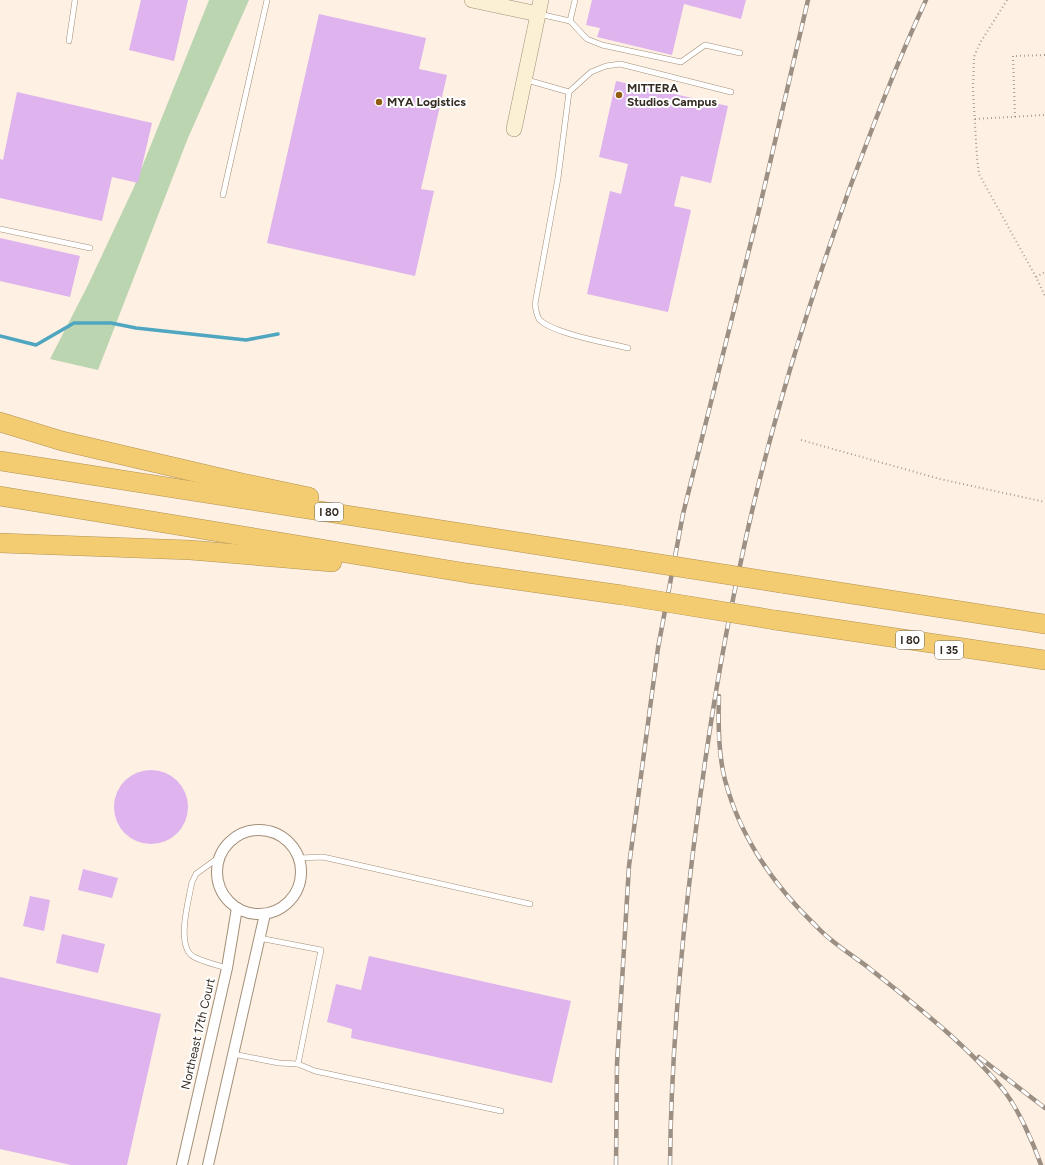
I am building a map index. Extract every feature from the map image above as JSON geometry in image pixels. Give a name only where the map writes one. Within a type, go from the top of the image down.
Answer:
[{"type":"highway","points":[[0,422],[62,441],[242,483],[574,550]]},
{"type":"highway","name":"I 80","points":[[0,461],[1045,624]]},
{"type":"highway","name":"I 80","points":[[0,496],[467,573],[622,595],[775,620],[1045,660]]},
{"type":"highway","points":[[0,543],[190,550],[467,573]]},
{"type":"highway","name":"I 35","points":[[853,631],[1045,669]]},
{"type":"street","points":[[472,0],[539,7],[514,128]]},
{"type":"street","points":[[259,829],[272,831],[284,837],[293,846],[299,858],[302,870],[296,894],[288,904],[277,910],[265,914],[250,914],[237,908],[226,899],[219,886],[216,872],[218,858],[224,846],[234,837],[246,831],[259,829]]},
{"type":"street","name":"Northeast 17th Court","points":[[182,1165],[227,968],[237,908]]},
{"type":"street","points":[[208,1165],[265,914]]},
{"type":"lane","points":[[69,41],[75,0]]},
{"type":"lane","points":[[223,194],[268,0]]},
{"type":"lane","points":[[570,21],[575,0]]},
{"type":"lane","points":[[539,7],[570,21],[587,39],[602,45],[681,62],[706,45],[740,53]]},
{"type":"lane","points":[[628,348],[558,330],[539,319],[536,312],[535,304],[558,178],[569,92],[591,72],[606,66],[620,64],[731,92]]},
{"type":"lane","points":[[524,79],[569,92]]},
{"type":"lane","points":[[0,229],[90,248]]},
{"type":"lane","points":[[218,858],[196,874],[192,882],[183,938],[186,949],[193,957],[227,968]]},
{"type":"lane","points":[[299,858],[330,858],[530,904]]},
{"type":"lane","points":[[259,938],[321,950],[298,1064]]},
{"type":"lane","points":[[233,1054],[279,1063],[298,1064],[315,1071],[501,1111]]},
{"type":"path","points":[[1008,0],[980,43],[974,57],[973,90],[979,174],[1045,296]]},
{"type":"path","points":[[1015,117],[1013,56],[1045,55]]},
{"type":"path","points":[[975,119],[1045,115]]},
{"type":"path","points":[[1036,277],[1045,272]]},
{"type":"path","points":[[801,440],[940,479],[1045,502]]},
{"type":"green space","points":[[209,0],[249,0],[188,138],[98,370],[50,359],[88,285],[134,187]]},
{"type":"building","points":[[141,0],[188,0],[174,61],[129,50]]},
{"type":"building","points":[[592,0],[746,0],[741,19],[684,4],[672,55],[597,37],[600,28],[586,25]]},
{"type":"building","points":[[319,14],[426,38],[419,69],[447,75],[421,189],[434,191],[415,276],[267,243]]},
{"type":"building","points":[[616,81],[728,106],[711,183],[681,176],[674,206],[691,210],[668,312],[587,294],[610,191],[621,194],[628,164],[599,157]]},
{"type":"building","points":[[17,92],[152,123],[138,183],[112,177],[102,221],[0,198],[0,159],[3,160]]},
{"type":"building","points":[[0,238],[80,256],[70,297],[0,281]]},
{"type":"building","points":[[144,770],[158,770],[172,776],[182,786],[188,800],[188,814],[182,828],[172,838],[158,844],[144,844],[130,838],[120,828],[114,814],[114,800],[120,786],[130,776]]},
{"type":"building","points":[[83,869],[118,878],[112,898],[78,890]]},
{"type":"building","points":[[30,896],[50,900],[44,931],[23,926]]},
{"type":"building","points":[[62,934],[105,944],[98,973],[56,963]]},
{"type":"building","points":[[369,956],[571,1001],[552,1083],[351,1038],[352,1029],[327,1022],[336,984],[361,990]]},
{"type":"building","points":[[0,977],[161,1014],[127,1165],[71,1165],[0,1149]]},
{"type":"waterway","points":[[0,336],[36,345],[74,323],[111,323],[136,328],[246,340],[278,334]]},
{"type":"railway","points":[[616,1165],[617,1064],[629,866],[658,648],[683,514],[759,210],[808,0]]},
{"type":"railway","points":[[670,1165],[674,1047],[684,930],[693,852],[708,742],[720,669],[733,597],[751,514],[775,420],[803,327],[833,236],[886,94],[926,0]]},
{"type":"railway","points":[[719,696],[719,738],[725,780],[740,821],[750,841],[773,878],[802,912],[823,933],[923,1011],[958,1042],[991,1075],[1005,1092],[1015,1108],[1030,1137],[1041,1165]]},
{"type":"railway","points":[[979,1057],[1045,1108]]},
{"type":"place","name":"MITTERA Studios Campus","points":[[619,95]]},
{"type":"place","name":"MYA Logistics","points":[[379,102]]}]
